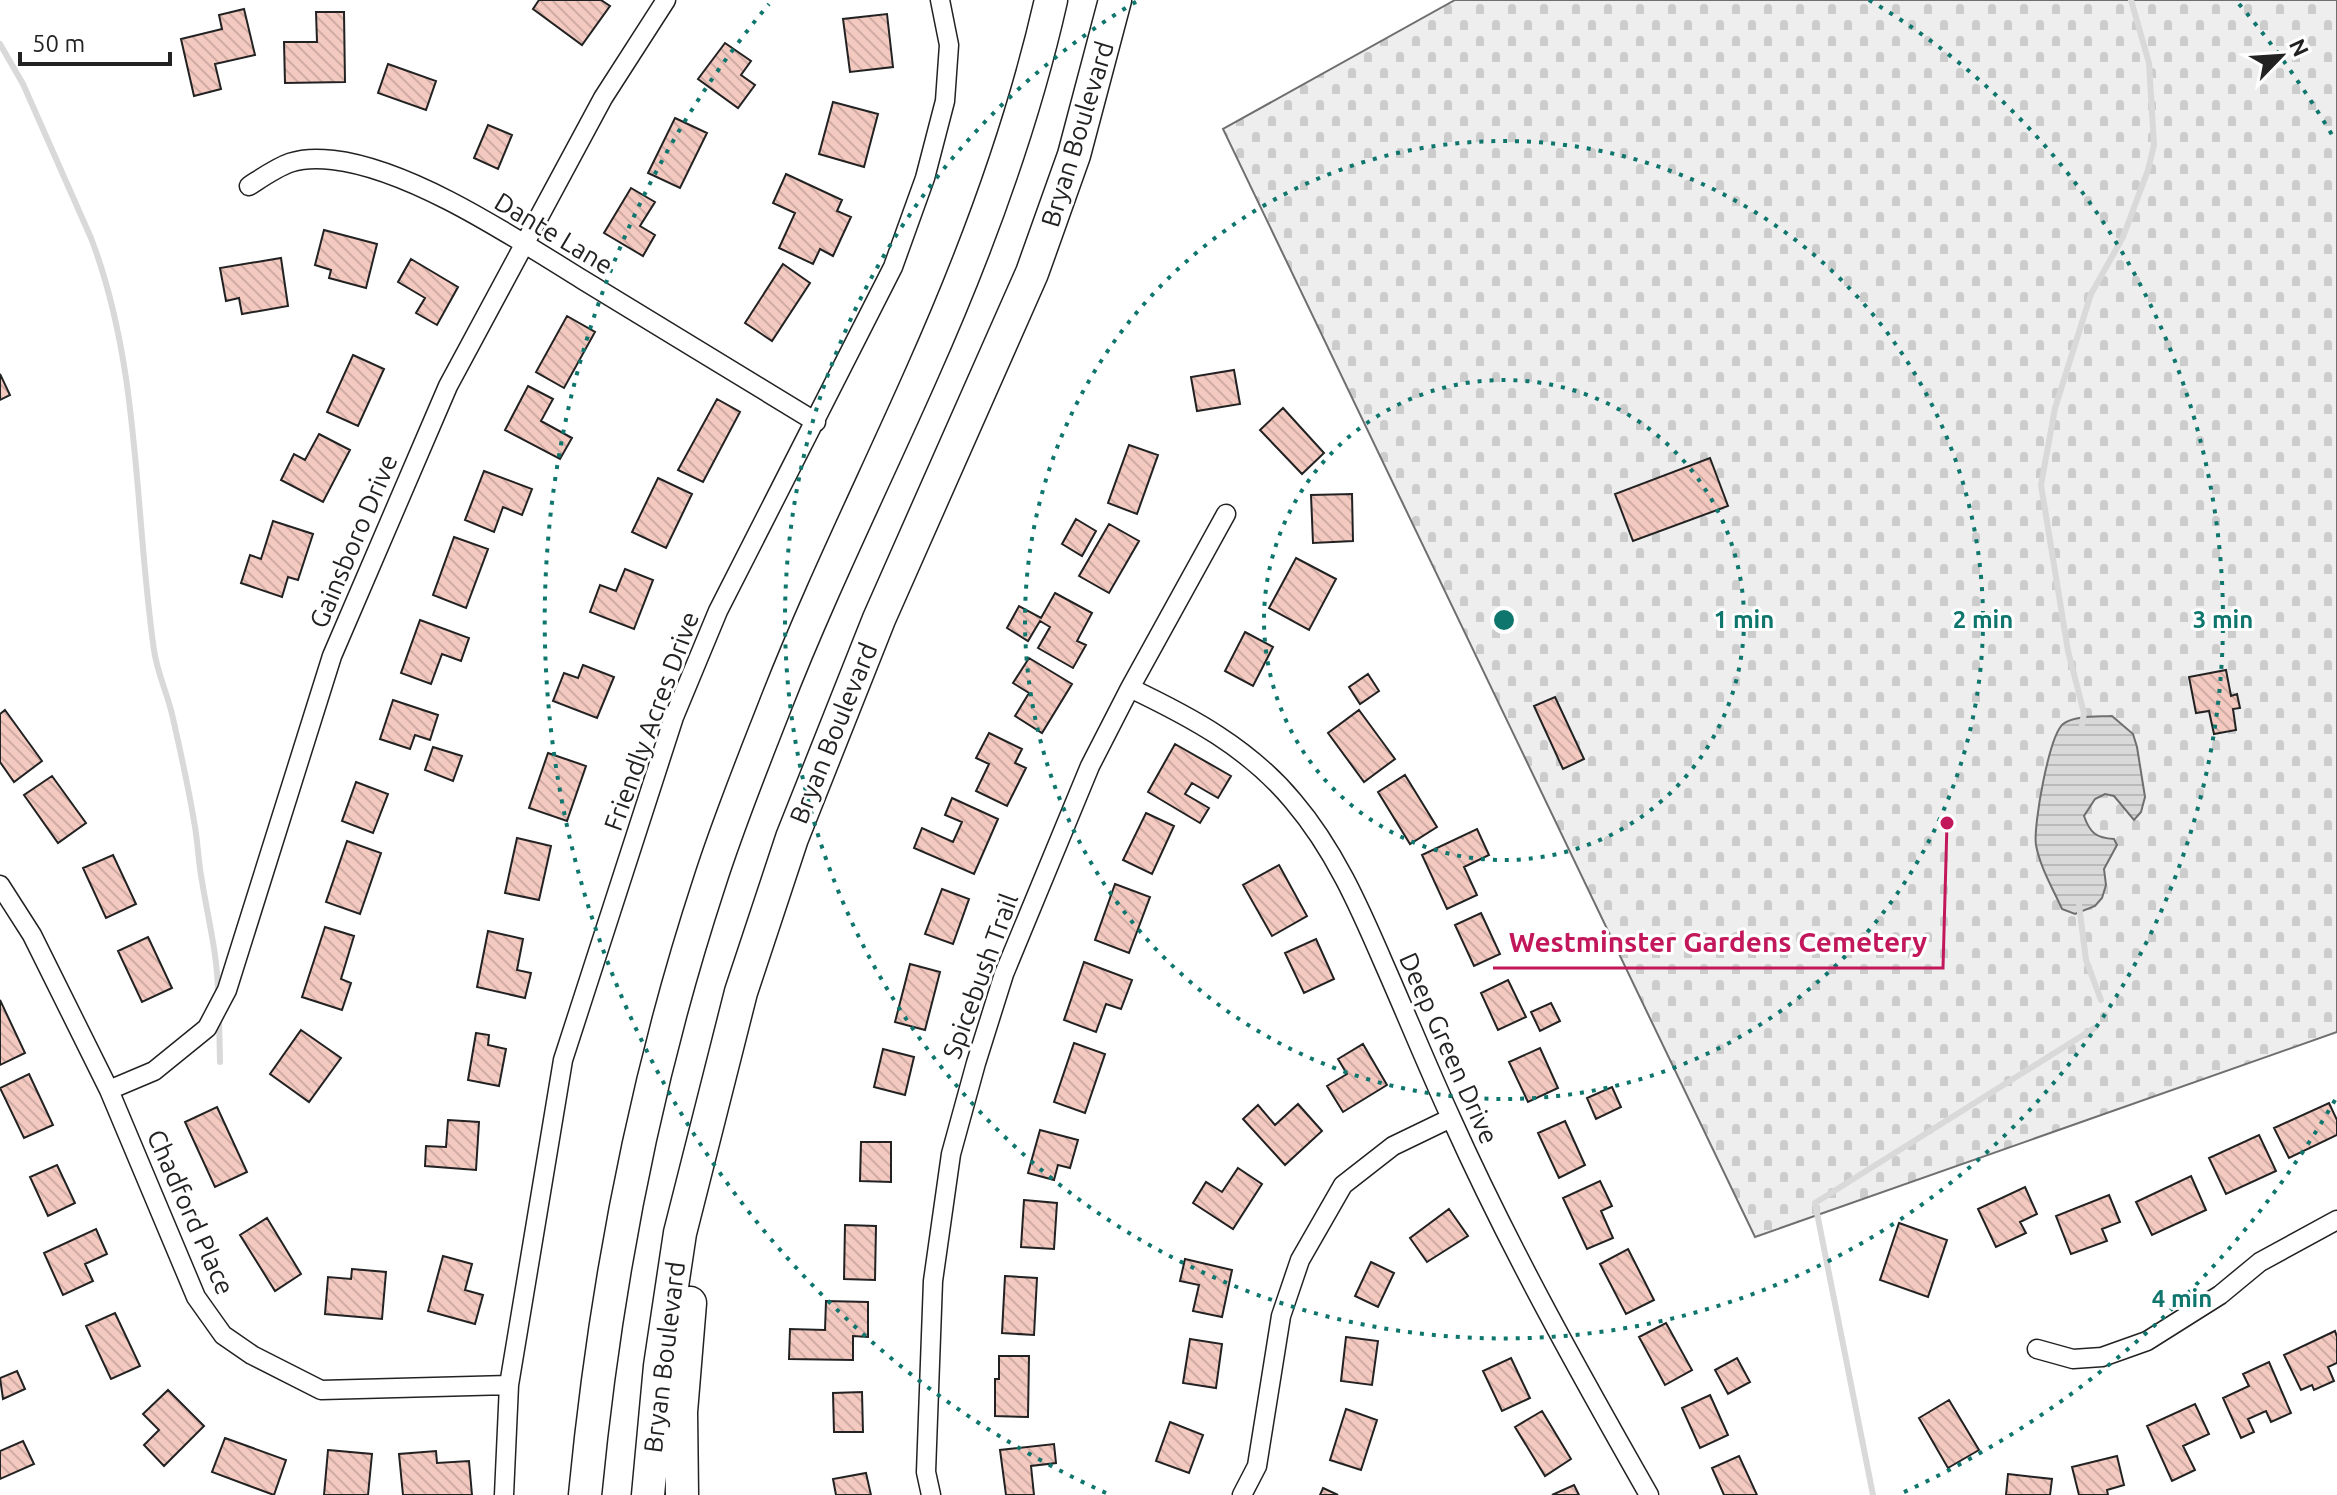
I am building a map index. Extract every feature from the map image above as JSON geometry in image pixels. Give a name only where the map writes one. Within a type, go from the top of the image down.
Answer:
[{"type":"highway","points":[[585,1495],[608,1305],[629,1190],[643,1121],[708,885],[776,702],[979,237],[1025,102],[1051,0]]},
{"type":"highway","name":"Bryan Boulevard","points":[[648,1495],[660,1366],[680,1233],[741,992],[792,838],[879,619],[1001,348],[1053,217],[1091,99],[1115,0]]},
{"type":"highway","points":[[682,1495],[681,1412],[686,1337],[694,1258],[719,1142],[724,1051]]},
{"type":"street","name":"Gainsboro Drive","points":[[109,1090],[154,1071],[207,1028],[227,990],[332,656],[448,386],[603,98],[666,0]]},
{"type":"street","name":"Friendly Acres Drive","points":[[504,1495],[509,1385],[563,1060],[674,717],[718,611],[893,267],[925,178],[945,101],[949,45],[940,0]]},
{"type":"street","name":"Dante Lane","points":[[249,186],[287,161],[329,159],[361,164],[433,193],[523,243],[816,422]]},
{"type":"street","name":"Spicebush Trail","points":[[931,1495],[926,1472],[933,1281],[951,1154],[1004,974],[1090,766],[1226,514]]},
{"type":"street","name":"Deep Green Drive","points":[[1130,688],[1187,715],[1248,755],[1292,799],[1322,839],[1354,896],[1504,1232],[1649,1495]]},
{"type":"street","name":"Chadford Place","points":[[0,885],[32,935],[109,1090],[196,1297],[223,1335],[252,1355],[321,1390],[509,1385]]},
{"type":"street","points":[[1242,1495],[1257,1466],[1281,1316],[1300,1260],[1343,1185],[1393,1146],[1451,1118]]},
{"type":"street","points":[[2037,1349],[2073,1359],[2102,1357],[2147,1341],[2220,1295],[2260,1262],[2337,1220]]},
{"type":"green space","points":[[1455,0],[2337,0],[2337,1032],[1755,1237],[1223,129]]},
{"type":"shaded area","points":[[2112,716],[2133,734],[2145,797],[2141,812],[2134,820],[2114,796],[2105,794],[2095,799],[2084,816],[2094,834],[2114,839],[2117,845],[2104,869],[2106,885],[2102,898],[2095,906],[2075,914],[2062,909],[2036,845],[2043,782],[2052,745],[2063,724],[2080,718]]},
{"type":"building","points":[[539,0],[601,0],[610,6],[582,45],[533,9]]},
{"type":"building","points":[[244,9],[255,55],[215,64],[221,89],[194,96],[181,39],[222,29],[219,15]]},
{"type":"building","points":[[316,12],[344,12],[345,82],[285,83],[284,42],[317,42]]},
{"type":"building","points":[[887,14],[893,67],[850,72],[843,19]]},
{"type":"building","points":[[725,43],[751,61],[741,75],[755,85],[738,108],[698,79]]},
{"type":"building","points":[[388,64],[436,81],[426,110],[378,93]]},
{"type":"building","points":[[833,102],[878,114],[864,167],[819,154]]},
{"type":"building","points":[[675,118],[707,133],[680,188],[648,173]]},
{"type":"building","points":[[488,125],[512,135],[498,169],[474,158]]},
{"type":"building","points":[[786,174],[842,200],[837,211],[851,217],[833,256],[820,249],[813,264],[779,248],[795,213],[773,203]]},
{"type":"building","points":[[631,188],[655,202],[640,226],[655,235],[643,256],[604,233]]},
{"type":"building","points":[[324,230],[377,244],[366,288],[329,278],[331,270],[315,265]]},
{"type":"building","points":[[281,258],[288,306],[242,314],[239,298],[226,301],[220,268]]},
{"type":"building","points":[[411,259],[458,287],[437,325],[416,313],[425,298],[398,282]]},
{"type":"building","points":[[783,264],[810,283],[772,341],[745,323]]},
{"type":"building","points":[[567,316],[595,332],[564,388],[536,372]]},
{"type":"building","points":[[353,355],[384,369],[358,426],[327,412]]},
{"type":"building","points":[[1234,370],[1240,404],[1197,411],[1191,377]]},
{"type":"building","points":[[0,374],[10,395],[0,400]]},
{"type":"building","points":[[528,386],[553,399],[541,421],[572,438],[560,459],[505,430]]},
{"type":"building","points":[[717,399],[740,412],[703,482],[678,470]]},
{"type":"building","points":[[1283,408],[1324,453],[1302,474],[1260,430]]},
{"type":"building","points":[[319,434],[350,450],[323,502],[281,480],[294,454],[305,460]]},
{"type":"building","points":[[1129,445],[1158,455],[1137,514],[1108,503]]},
{"type":"building","points":[[1710,458],[1728,506],[1633,541],[1615,494]]},
{"type":"building","points":[[484,471],[532,489],[522,515],[503,507],[494,532],[465,520]]},
{"type":"building","points":[[658,478],[692,494],[666,548],[632,532]]},
{"type":"building","points":[[1352,494],[1353,541],[1313,543],[1311,495]]},
{"type":"building","points":[[1076,519],[1096,531],[1082,556],[1062,544]]},
{"type":"building","points":[[273,521],[313,534],[298,580],[288,577],[282,597],[241,583],[250,555],[261,559]]},
{"type":"building","points":[[1109,524],[1139,541],[1109,593],[1079,576]]},
{"type":"building","points":[[454,537],[488,549],[466,608],[433,595]]},
{"type":"building","points":[[1296,558],[1336,579],[1309,630],[1269,608]]},
{"type":"building","points":[[625,569],[653,580],[634,629],[590,612],[600,585],[616,591]]},
{"type":"building","points":[[1055,593],[1092,613],[1077,641],[1086,645],[1073,668],[1038,648],[1050,627],[1040,621],[1028,641],[1007,628],[1019,606],[1041,618]]},
{"type":"building","points":[[420,620],[469,638],[461,661],[442,654],[431,684],[401,673]]},
{"type":"building","points":[[1245,632],[1273,647],[1253,686],[1225,671]]},
{"type":"building","points":[[1029,658],[1072,684],[1042,733],[1015,716],[1029,693],[1013,683]]},
{"type":"building","points":[[583,665],[614,677],[597,718],[553,701],[564,673],[578,678]]},
{"type":"building","points":[[2226,670],[2231,696],[2237,694],[2240,708],[2233,709],[2236,730],[2214,734],[2209,711],[2196,713],[2189,677]]},
{"type":"building","points":[[1368,674],[1379,691],[1360,704],[1349,687]]},
{"type":"building","points":[[1555,697],[1584,759],[1563,769],[1534,706]]},
{"type":"building","points":[[393,700],[438,715],[430,740],[415,735],[410,749],[380,739]]},
{"type":"building","points":[[5,710],[42,761],[14,782],[0,762],[0,714]]},
{"type":"building","points":[[1359,710],[1395,759],[1364,782],[1328,733]]},
{"type":"building","points":[[989,733],[1022,749],[1015,763],[1026,768],[1007,806],[976,791],[989,764],[976,758]]},
{"type":"building","points":[[1175,744],[1231,776],[1218,798],[1192,783],[1185,794],[1209,808],[1200,823],[1148,792]]},
{"type":"building","points":[[433,747],[462,756],[453,781],[425,770]]},
{"type":"building","points":[[548,753],[586,766],[567,821],[529,808]]},
{"type":"building","points":[[1405,775],[1437,827],[1410,844],[1378,792]]},
{"type":"building","points":[[52,776],[86,823],[58,843],[24,795]]},
{"type":"building","points":[[356,782],[388,794],[373,833],[342,821]]},
{"type":"building","points":[[952,798],[998,819],[974,874],[914,848],[922,828],[953,842],[962,822],[945,815]]},
{"type":"building","points":[[1146,813],[1174,826],[1152,874],[1123,860]]},
{"type":"building","points":[[1477,829],[1489,855],[1464,867],[1477,895],[1447,909],[1422,855]]},
{"type":"building","points":[[517,838],[551,846],[539,900],[505,893]]},
{"type":"building","points":[[347,841],[381,853],[360,914],[326,902]]},
{"type":"building","points":[[113,855],[136,904],[106,918],[83,868]]},
{"type":"building","points":[[1279,865],[1307,916],[1272,936],[1243,885]]},
{"type":"building","points":[[1115,884],[1150,897],[1129,953],[1095,940]]},
{"type":"building","points":[[942,889],[969,899],[953,944],[925,934]]},
{"type":"building","points":[[1481,913],[1500,954],[1474,966],[1455,925]]},
{"type":"building","points":[[325,927],[354,936],[341,979],[351,983],[342,1010],[302,997]]},
{"type":"building","points":[[488,931],[523,939],[517,970],[531,973],[525,998],[477,987]]},
{"type":"building","points":[[148,937],[172,988],[142,1002],[118,951]]},
{"type":"building","points":[[1316,939],[1334,979],[1304,993],[1285,953]]},
{"type":"building","points":[[1084,962],[1132,980],[1121,1009],[1106,1004],[1096,1032],[1064,1020]]},
{"type":"building","points":[[910,964],[940,972],[925,1030],[895,1022]]},
{"type":"building","points":[[1508,980],[1526,1017],[1498,1030],[1481,993]]},
{"type":"building","points":[[0,1000],[25,1053],[0,1065]]},
{"type":"building","points":[[1551,1003],[1560,1021],[1540,1031],[1531,1012]]},
{"type":"building","points":[[301,1030],[341,1058],[309,1102],[270,1074]]},
{"type":"building","points":[[476,1033],[489,1035],[488,1045],[506,1049],[499,1086],[468,1080]]},
{"type":"building","points":[[1074,1043],[1105,1054],[1085,1113],[1054,1102]]},
{"type":"building","points":[[1363,1044],[1387,1085],[1343,1112],[1327,1086],[1347,1074],[1338,1059]]},
{"type":"building","points":[[1540,1048],[1558,1088],[1528,1102],[1509,1062]]},
{"type":"building","points":[[883,1049],[914,1057],[905,1095],[874,1087]]},
{"type":"building","points":[[29,1074],[53,1125],[24,1138],[0,1088]]},
{"type":"building","points":[[1612,1087],[1621,1107],[1596,1119],[1587,1098]]},
{"type":"building","points":[[2329,1103],[2337,1120],[2337,1135],[2289,1158],[2274,1128]]},
{"type":"building","points":[[1298,1104],[1322,1131],[1285,1165],[1243,1119],[1258,1105],[1275,1125]]},
{"type":"building","points":[[217,1107],[247,1172],[215,1187],[185,1122]]},
{"type":"building","points":[[448,1120],[479,1122],[476,1170],[425,1166],[426,1146],[446,1147]]},
{"type":"building","points":[[1565,1121],[1585,1165],[1559,1178],[1538,1133]]},
{"type":"building","points":[[1040,1130],[1078,1140],[1070,1168],[1058,1165],[1054,1180],[1028,1173]]},
{"type":"building","points":[[2259,1135],[2276,1171],[2226,1194],[2209,1158]]},
{"type":"building","points":[[861,1142],[891,1142],[891,1182],[860,1181]]},
{"type":"building","points":[[57,1165],[75,1203],[48,1216],[30,1177]]},
{"type":"building","points":[[1238,1168],[1262,1184],[1233,1229],[1193,1203],[1206,1182],[1222,1192]]},
{"type":"building","points":[[2191,1176],[2206,1210],[2152,1235],[2136,1202]]},
{"type":"building","points":[[1600,1181],[1612,1206],[1601,1211],[1613,1238],[1587,1249],[1563,1198]]},
{"type":"building","points":[[2025,1187],[2037,1214],[2020,1222],[2026,1233],[1996,1247],[1978,1209]]},
{"type":"building","points":[[2109,1195],[2120,1222],[2102,1229],[2107,1241],[2071,1254],[2056,1216]]},
{"type":"building","points":[[1024,1200],[1057,1203],[1054,1249],[1021,1247]]},
{"type":"building","points":[[1449,1209],[1468,1236],[1427,1262],[1410,1238]]},
{"type":"building","points":[[267,1218],[301,1274],[275,1291],[240,1235]]},
{"type":"building","points":[[1899,1223],[1947,1240],[1928,1297],[1880,1280]]},
{"type":"building","points":[[845,1225],[876,1226],[875,1280],[844,1279]]},
{"type":"building","points":[[96,1229],[107,1254],[85,1264],[93,1281],[63,1295],[44,1253]]},
{"type":"building","points":[[1628,1249],[1654,1300],[1626,1314],[1600,1264]]},
{"type":"building","points":[[443,1256],[472,1264],[465,1290],[483,1295],[475,1324],[428,1311]]},
{"type":"building","points":[[1185,1259],[1232,1270],[1222,1317],[1193,1311],[1199,1285],[1180,1281]]},
{"type":"building","points":[[1371,1262],[1394,1273],[1378,1307],[1355,1296]]},
{"type":"building","points":[[352,1269],[386,1272],[382,1319],[325,1314],[328,1277],[351,1279]]},
{"type":"building","points":[[1005,1276],[1037,1278],[1034,1335],[1002,1333]]},
{"type":"building","points":[[826,1301],[868,1302],[868,1337],[853,1336],[853,1360],[789,1359],[790,1329],[825,1330]]},
{"type":"building","points":[[115,1313],[140,1366],[111,1379],[86,1326]]},
{"type":"building","points":[[1666,1323],[1692,1370],[1665,1385],[1639,1337]]},
{"type":"building","points":[[2335,1331],[2337,1363],[2328,1367],[2334,1381],[2314,1390],[2312,1385],[2301,1390],[2284,1355]]},
{"type":"building","points":[[1346,1337],[1378,1341],[1372,1385],[1341,1381]]},
{"type":"building","points":[[1190,1339],[1222,1344],[1216,1388],[1183,1383]]},
{"type":"building","points":[[999,1356],[1029,1356],[1028,1417],[995,1416],[995,1379],[999,1379]]},
{"type":"building","points":[[1511,1358],[1530,1398],[1502,1411],[1483,1371]]},
{"type":"building","points":[[1737,1358],[1750,1382],[1728,1394],[1715,1370]]},
{"type":"building","points":[[2269,1362],[2291,1413],[2271,1422],[2266,1411],[2248,1419],[2254,1432],[2241,1438],[2223,1398],[2249,1386],[2243,1374]]},
{"type":"building","points":[[17,1371],[25,1389],[3,1399],[0,1378]]},
{"type":"building","points":[[168,1390],[204,1426],[164,1466],[144,1445],[159,1430],[143,1414]]},
{"type":"building","points":[[862,1392],[863,1432],[834,1432],[833,1393]]},
{"type":"building","points":[[1710,1395],[1728,1435],[1700,1448],[1682,1408]]},
{"type":"building","points":[[1949,1400],[1979,1450],[1948,1468],[1919,1418]]},
{"type":"building","points":[[2195,1404],[2209,1434],[2183,1446],[2195,1470],[2172,1481],[2147,1426]]},
{"type":"building","points":[[1346,1409],[1377,1420],[1361,1470],[1330,1460]]},
{"type":"building","points":[[1542,1411],[1571,1459],[1545,1476],[1515,1427]]},
{"type":"building","points":[[1170,1422],[1203,1435],[1189,1473],[1156,1461]]},
{"type":"building","points":[[225,1438],[286,1460],[274,1495],[212,1472]]},
{"type":"building","points":[[23,1441],[34,1464],[0,1479],[0,1451]]},
{"type":"building","points":[[1054,1444],[1056,1463],[1031,1466],[1034,1495],[1006,1495],[1000,1450]]},
{"type":"building","points":[[328,1450],[372,1454],[368,1495],[324,1495]]},
{"type":"building","points":[[436,1451],[437,1463],[469,1461],[472,1495],[403,1495],[399,1454]]},
{"type":"building","points":[[1739,1456],[1757,1495],[1724,1495],[1712,1468]]},
{"type":"building","points":[[2117,1456],[2124,1485],[2107,1490],[2108,1495],[2079,1495],[2072,1467]]},
{"type":"building","points":[[866,1473],[871,1495],[836,1495],[833,1479]]},
{"type":"building","points":[[2008,1474],[2052,1479],[2050,1495],[2006,1495]]},
{"type":"building","points":[[1574,1485],[1579,1495],[1552,1495]]},
{"type":"building","points":[[1323,1488],[1338,1495],[1320,1495]]},
{"type":"waterway","points":[[2082,725],[2084,713],[2068,651],[2041,485],[2055,408],[2091,294],[2123,237],[2154,145],[2149,63],[2131,0]]},
{"type":"waterway","points":[[0,44],[23,84],[91,238],[119,338],[134,441],[154,650],[172,714],[192,808],[215,952],[218,995]]},
{"type":"waterway","points":[[2079,905],[2086,960],[2101,1000]]},
{"type":"waterway","points":[[219,1018],[220,1062]]},
{"type":"waterway","points":[[1873,1495],[1815,1203],[2096,1027]]},
{"type":"place","name":"Westminster Gardens Cemetery","points":[[1947,823]]}]
